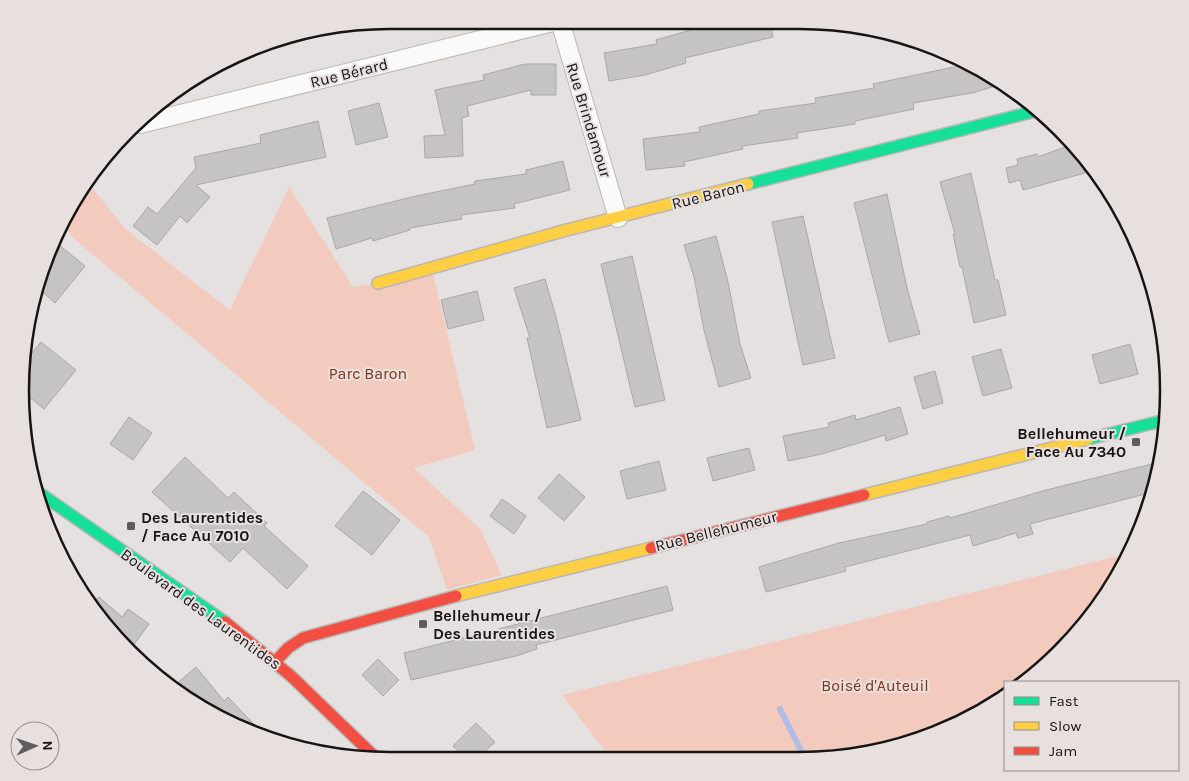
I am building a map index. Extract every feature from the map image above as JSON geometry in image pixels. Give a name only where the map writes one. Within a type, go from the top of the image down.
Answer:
[{"type":"street","name":"Rue Bérard","points":[[149,122],[526,29]]},
{"type":"street","name":"Rue Brindamour","points":[[561,29],[618,218]]},
{"type":"street","name":"Rue Baron","points":[[378,283],[618,218],[1029,113]]},
{"type":"street","name":"Rue Bellehumeur","points":[[275,662],[288,648],[303,638],[410,607],[1158,422]]},
{"type":"street","name":"Boulevard des Laurentides","points":[[45,497],[190,597],[275,662],[369,751]]},
{"type":"green space","name":"Parc Baron","points":[[92,187],[124,228],[230,310],[289,187],[353,287],[433,274],[475,450],[414,468],[480,529],[502,575],[447,590],[429,537],[72,237],[67,229]]},
{"type":"green space","name":"Boisé d'Auteuil","points":[[1120,555],[1085,611],[1054,646],[1019,677],[1013,681],[1004,681],[1004,688],[958,715],[937,725],[892,740],[846,749],[799,752],[606,752],[562,695]]},
{"type":"building","points":[[694,29],[771,29],[773,37],[685,58],[686,63],[645,75],[609,81],[604,53],[657,44],[656,40]]},
{"type":"building","points":[[525,64],[556,64],[556,95],[531,95],[531,90],[467,106],[469,116],[462,118],[463,156],[425,158],[424,136],[445,135],[435,90],[484,80],[483,75]]},
{"type":"building","points":[[958,66],[994,87],[972,93],[913,103],[914,109],[855,121],[855,124],[797,133],[798,138],[742,146],[743,149],[684,162],[685,166],[646,170],[643,139],[700,132],[699,127],[759,114],[759,111],[816,103],[815,98],[874,88],[873,84]]},
{"type":"building","points":[[379,103],[388,137],[356,145],[348,111]]},
{"type":"building","points":[[318,121],[326,157],[196,185],[210,197],[187,223],[180,216],[157,245],[133,226],[148,207],[157,214],[196,168],[194,157],[261,143],[260,135]]},
{"type":"building","points":[[1065,147],[1083,168],[1085,173],[1023,190],[1020,180],[1009,183],[1006,168],[1018,165],[1017,159],[1037,154],[1038,157]]},
{"type":"building","points":[[563,161],[570,190],[514,204],[515,208],[461,215],[462,219],[410,228],[410,230],[373,241],[372,238],[336,249],[327,218],[416,196],[475,184],[475,181],[526,174],[526,170]]},
{"type":"building","points":[[971,173],[995,280],[998,280],[1006,315],[974,323],[953,234],[955,234],[940,182]]},
{"type":"building","points":[[887,194],[907,288],[920,334],[889,342],[854,203]]},
{"type":"building","points":[[803,216],[835,358],[803,365],[772,222]]},
{"type":"building","points":[[716,236],[728,282],[740,344],[751,378],[719,387],[704,330],[694,277],[684,245]]},
{"type":"building","points":[[59,245],[85,266],[55,303],[43,292]]},
{"type":"building","points":[[632,256],[665,400],[635,407],[601,264]]},
{"type":"building","points":[[545,279],[581,420],[547,428],[527,338],[530,338],[514,288]]},
{"type":"building","points":[[477,291],[484,320],[448,329],[441,300]]},
{"type":"building","points":[[41,342],[76,370],[44,409],[29,397],[31,354]]},
{"type":"building","points":[[1130,344],[1138,374],[1100,384],[1092,355]]},
{"type":"building","points":[[1001,349],[1012,388],[983,396],[972,357]]},
{"type":"building","points":[[935,371],[943,403],[923,409],[914,377]]},
{"type":"building","points":[[900,407],[908,434],[886,441],[885,435],[822,454],[788,461],[783,436],[829,427],[828,423],[855,415],[856,420]]},
{"type":"building","points":[[129,417],[152,433],[133,460],[110,444]]},
{"type":"building","points":[[749,448],[755,470],[713,481],[707,458]]},
{"type":"building","points":[[185,457],[228,498],[234,492],[267,523],[264,526],[308,566],[287,589],[243,548],[230,562],[152,492]]},
{"type":"building","points":[[659,461],[666,490],[627,499],[620,471]]},
{"type":"building","points":[[1152,464],[1145,494],[1030,524],[1033,534],[1018,538],[1016,533],[973,546],[970,535],[845,567],[846,571],[766,592],[759,567],[839,543],[927,524],[927,522],[949,516],[950,518],[1046,490]]},
{"type":"building","points":[[559,474],[585,497],[564,521],[538,498]]},
{"type":"building","points":[[363,491],[400,520],[372,555],[335,526]]},
{"type":"building","points":[[502,499],[526,516],[514,534],[490,516]]},
{"type":"building","points":[[667,586],[673,610],[536,645],[537,649],[516,656],[411,680],[404,653]]},
{"type":"building","points":[[99,597],[122,617],[128,609],[149,624],[134,645],[119,629],[96,600]]},
{"type":"building","points":[[378,659],[399,680],[383,696],[362,675]]},
{"type":"building","points":[[196,667],[224,701],[228,697],[256,726],[210,704],[178,683]]},
{"type":"building","points":[[476,723],[495,742],[484,752],[460,752],[453,746]]},
{"type":"waterway","points":[[780,709],[802,752]]},
{"type":"traffic: fast","points":[[748,184],[1029,113]]},
{"type":"traffic: fast","points":[[1088,439],[1158,422]]},
{"type":"traffic: fast","points":[[45,497],[225,622]]},
{"type":"traffic: slow","points":[[378,283],[563,231],[748,184]]},
{"type":"traffic: slow","points":[[864,495],[1088,439]]},
{"type":"traffic: slow","points":[[456,596],[651,548]]},
{"type":"traffic: jam","points":[[651,548],[864,495]]},
{"type":"traffic: jam","points":[[275,662],[288,648],[303,638],[456,596]]},
{"type":"traffic: jam","points":[[225,622],[291,676],[369,751]]},
{"type":"place","name":"Bellehumeur / Face Au 7340","points":[[1136,442]]},
{"type":"place","name":"Des Laurentides / Face Au 7010","points":[[131,526]]},
{"type":"place","name":"Bellehumeur / Des Laurentides","points":[[423,624]]}]
